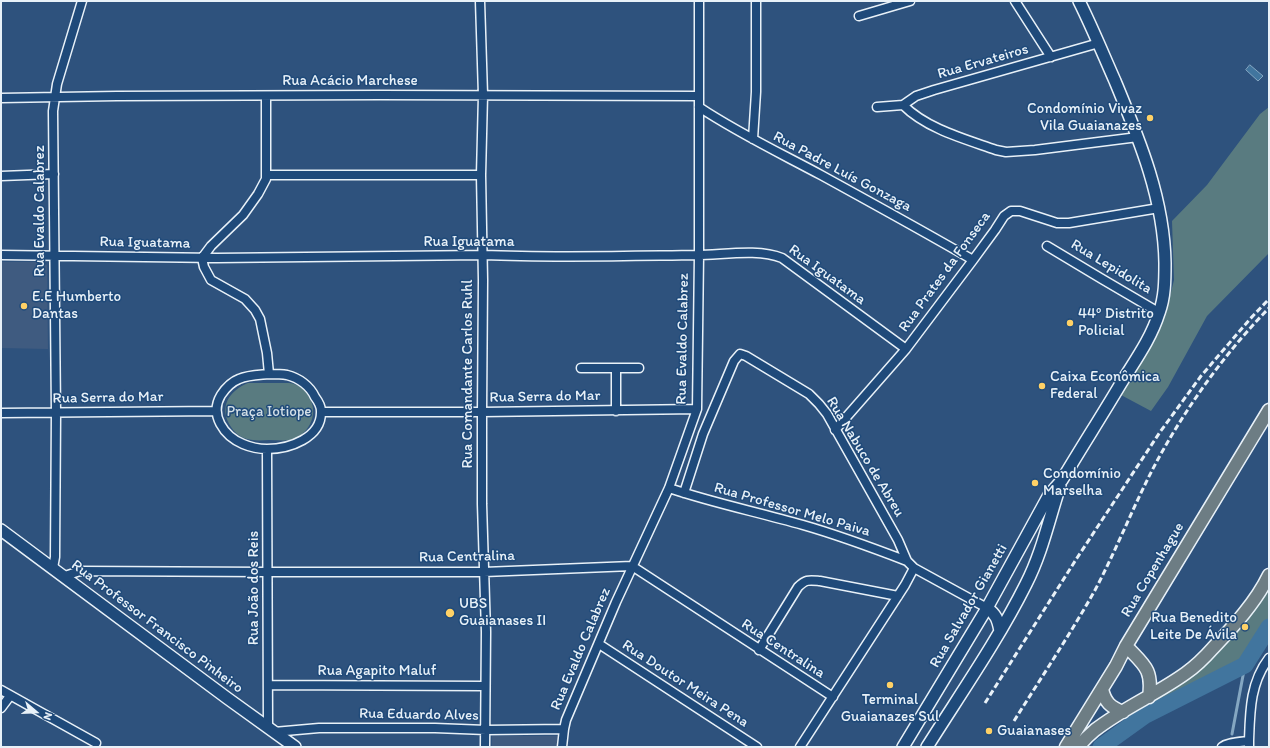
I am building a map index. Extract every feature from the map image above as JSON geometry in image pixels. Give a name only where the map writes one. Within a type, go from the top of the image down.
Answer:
[{"type":"main road","name":"Rua Salvador Gianetti","points":[[903,747],[987,608],[1049,494],[1062,480],[1130,370],[1150,335],[1160,313],[1164,294],[1165,251],[1159,208],[1153,183],[1138,137],[1099,43],[1079,1]]},
{"type":"main road","name":"Rua Copenhague","points":[[1066,747],[1269,410]]},
{"type":"main road","name":"Rua Salvador Gianetti","points":[[927,747],[1000,631],[1026,583],[1036,562],[1062,480]]},
{"type":"main road","name":"Rua Professor Francisco Pinheiro","points":[[1,530],[295,747]]},
{"type":"main road","points":[[1078,747],[1094,731],[1187,673],[1202,660],[1229,632],[1248,609],[1269,577]]},
{"type":"main road","points":[[987,608],[997,616],[1000,631]]},
{"type":"main road","points":[[1126,646],[1141,661],[1148,672],[1151,680],[1149,697]]},
{"type":"main road","points":[[1116,666],[1141,661]]},
{"type":"main road","points":[[1102,689],[1108,704],[1112,708],[1123,712]]},
{"type":"street","name":"Rua Evaldo Calabrez","points":[[53,568],[55,557],[56,413],[53,111],[58,82],[82,1]]},
{"type":"street","name":"Rua Comandante Carlos Ruhl","points":[[480,1],[483,95],[481,175],[483,256],[482,504],[486,632],[485,747]]},
{"type":"street","name":"Rua Evaldo Calabrez","points":[[562,747],[564,729],[581,685],[632,566],[669,488],[697,410],[699,255],[699,1]]},
{"type":"street","points":[[753,139],[756,92],[756,1]]},
{"type":"street","points":[[860,16],[885,4],[910,1]]},
{"type":"street","points":[[1015,1],[1051,57]]},
{"type":"street","name":"Rua Ervateiros","points":[[877,107],[903,105],[916,96],[934,90],[1099,43]]},
{"type":"street","name":"Rua Acácio Marchese","points":[[1,98],[116,96],[699,96]]},
{"type":"street","points":[[266,96],[266,175],[264,183],[250,206],[202,258],[204,267],[211,280],[245,299],[260,319],[265,342],[269,374]]},
{"type":"street","points":[[903,105],[915,116],[930,125],[996,150],[1006,152],[1035,150],[1138,137]]},
{"type":"street","name":"Rua Padre Luís Gonzaga","points":[[699,107],[717,119],[827,178],[973,260]]},
{"type":"street","points":[[1,176],[54,174]]},
{"type":"street","points":[[266,175],[481,175]]},
{"type":"street","name":"Rua Prates da Fonseca","points":[[835,430],[906,349],[1004,216],[1011,211],[1020,211],[1032,214],[1057,223],[1069,223],[1159,208]]},
{"type":"street","name":"Rua Lepidolita","points":[[1047,246],[1160,313]]},
{"type":"street","name":"Rua Iguatama","points":[[1,256],[202,258],[699,255],[768,253],[782,258],[906,349]]},
{"type":"street","name":"Rua Nabuco de Abreu","points":[[684,493],[703,434],[713,409],[734,361],[740,354],[748,357],[809,394],[819,404],[827,414],[898,540],[906,561],[914,568]]},
{"type":"street","points":[[581,368],[638,368]]},
{"type":"street","points":[[616,368],[616,411]]},
{"type":"street","points":[[269,374],[288,376],[303,382],[310,388],[320,407],[320,422],[304,439],[291,446],[267,449],[256,448],[243,444],[222,428],[217,419],[216,411],[220,398],[226,388],[238,379],[269,374]]},
{"type":"street","name":"Rua Serra do Mar","points":[[321,412],[697,410]]},
{"type":"street","name":"Rua Serra do Mar","points":[[1,412],[56,413],[216,411]]},
{"type":"street","name":"Rua João dos Reis","points":[[267,449],[268,685],[271,730]]},
{"type":"street","name":"Rua Professor Melo Paiva","points":[[669,488],[840,536],[906,561]]},
{"type":"street","name":"Rua Centralina","points":[[64,576],[80,571],[484,572],[632,566],[833,697]]},
{"type":"street","points":[[800,747],[898,596],[914,568],[987,608]]},
{"type":"street","points":[[759,650],[798,587],[804,582],[810,580],[898,596]]},
{"type":"street","name":"Rua Doutor Meira Pena","points":[[599,644],[757,747]]},
{"type":"street","points":[[1224,746],[1240,742],[1249,744],[1251,707],[1255,682],[1269,658]]},
{"type":"street","name":"Rua Agapito Maluf","points":[[268,685],[485,686]]},
{"type":"street","points":[[1,690],[96,743]]},
{"type":"street","points":[[1,708],[10,696]]},
{"type":"street","name":"Rua Eduardo Alves","points":[[271,730],[319,728],[435,728],[486,730],[564,729]]},
{"type":"shaded area","points":[[1250,65],[1263,76],[1258,81],[1246,70]]},
{"type":"shaded area","name":"E.E Humberto Dantas","points":[[1,262],[43,262],[47,265],[48,349],[1,348]]},
{"type":"shaded area","points":[[492,736],[559,736],[559,747],[492,747]]},
{"type":"green space","points":[[1269,107],[1269,253],[1207,316],[1168,387],[1151,411],[1121,395],[1165,316],[1174,280],[1172,221],[1207,185],[1260,114]]},
{"type":"green space","name":"Praça Iotiope","points":[[248,383],[289,383],[302,388],[308,396],[313,412],[307,429],[296,438],[290,440],[252,440],[238,435],[227,420],[226,406],[231,395],[241,386]]},
{"type":"green space","points":[[1267,591],[1269,592],[1269,623],[1245,661],[1240,666],[1210,677],[1148,707],[1147,703],[1207,661]]},
{"type":"waterway","points":[[1101,747],[1144,716],[1245,665],[1269,627]]},
{"type":"waterway","points":[[1232,734],[1245,665]]},
{"type":"railway","points":[[985,703],[1077,558],[1160,432],[1201,376],[1269,299]]},
{"type":"railway","points":[[1014,721],[1094,592],[1157,461],[1181,420],[1222,362],[1269,308]]},
{"type":"place","name":"Condomínio Vivaz Vila Guaianazes","points":[[1150,118]]},
{"type":"place","name":"E.E Humberto Dantas","points":[[24,306]]},
{"type":"place","name":"44º Distrito Policial","points":[[1070,323]]},
{"type":"place","name":"Caixa Econômica Federal","points":[[1042,386]]},
{"type":"place","name":"Condomínio Marselha","points":[[1035,483]]},
{"type":"place","name":"UBS Guaianases II","points":[[450,613]]},
{"type":"place","name":"Rua Benedito Leite De Ávila","points":[[1245,627]]},
{"type":"place","name":"Terminal Guaianazes Sul","points":[[890,685]]},
{"type":"place","name":"Guaianases","points":[[989,731]]}]
